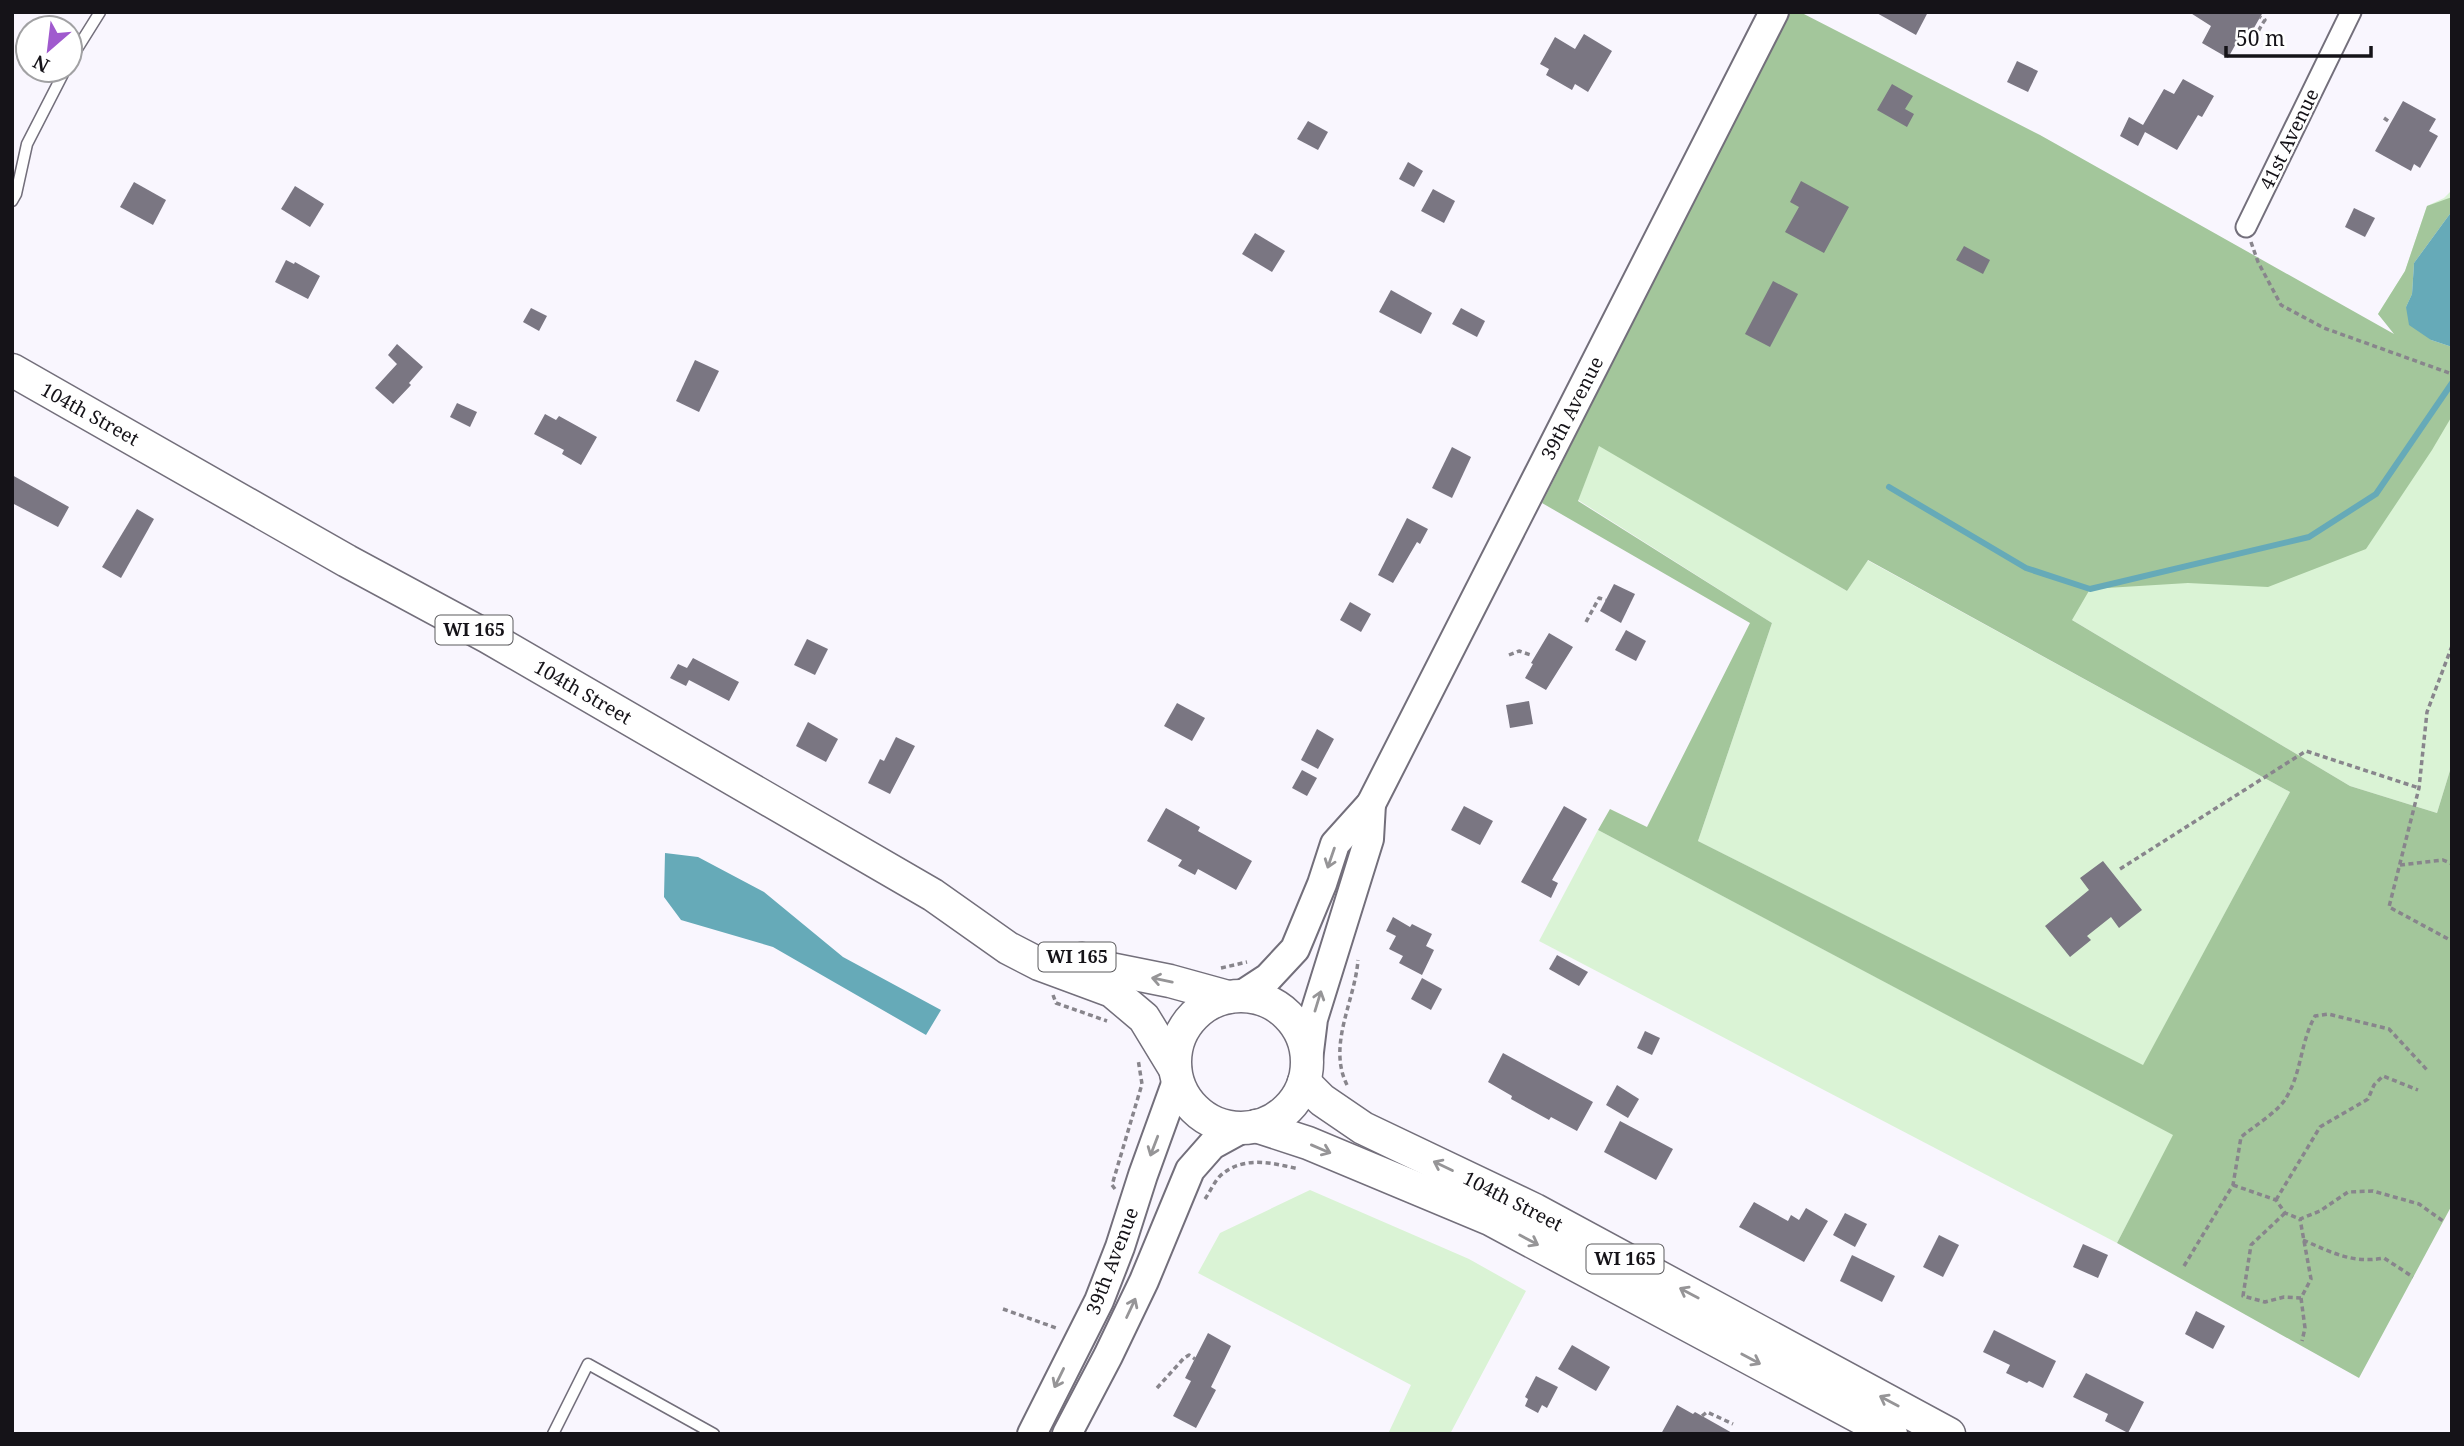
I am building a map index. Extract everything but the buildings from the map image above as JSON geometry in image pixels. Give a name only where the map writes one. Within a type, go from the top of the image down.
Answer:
[{"type":"main road","name":"39th Avenue","points":[[1235,996],[1268,978],[1295,949],[1335,844],[1371,804],[1773,12]]},
{"type":"main road","name":"104th Street","points":[[12,370],[347,561],[488,637],[933,895],[1008,948],[1040,964],[1112,991],[1144,1018],[1176,1075]]},
{"type":"main road","name":"39th Avenue","points":[[1305,1075],[1313,1019],[1369,839],[1371,804]]},
{"type":"main road","name":"104th Street","points":[[933,895],[1100,967],[1235,996]]},
{"type":"main road","name":"WI 165","points":[[1235,996],[1263,999],[1282,1010],[1297,1027],[1305,1047],[1305,1075]]},
{"type":"main road","points":[[1176,1075],[1176,1050],[1182,1031],[1194,1015],[1209,1003],[1235,996]]},
{"type":"main road","name":"39th Avenue","points":[[1032,1434],[1099,1301],[1120,1247],[1176,1075]]},
{"type":"main road","name":"WI 165","points":[[1176,1075],[1187,1101],[1203,1115],[1222,1125],[1250,1127]]},
{"type":"main road","name":"104th Street","points":[[1305,1075],[1322,1100],[1363,1128],[1535,1210],[1949,1434]]},
{"type":"main road","points":[[1250,1127],[1277,1117],[1294,1101],[1305,1075]]},
{"type":"main road","name":"39th Avenue","points":[[1067,1434],[1108,1356],[1161,1244],[1190,1170],[1212,1145],[1250,1127]]},
{"type":"main road","name":"104th Street","points":[[1250,1127],[1308,1143],[1490,1219],[1891,1434]]},
{"type":"main road","points":[[1078,1341],[1108,1356]]},
{"type":"street","name":"41st Avenue","points":[[2246,227],[2351,12]]},
{"type":"lane","points":[[84,38],[100,12]]},
{"type":"lane","points":[[12,201],[27,144],[58,84]]},
{"type":"lane","points":[[553,1434],[588,1364],[714,1434]]},
{"type":"path","points":[[2251,46],[2265,20],[2260,17]]},
{"type":"path","points":[[2384,118],[2391,122]]},
{"type":"path","points":[[2246,227],[2258,262],[2281,304],[2324,328],[2451,374]]},
{"type":"path","points":[[1586,622],[1599,598],[1606,600]]},
{"type":"path","points":[[2452,646],[2427,712],[2419,788],[2389,907],[2452,941]]},
{"type":"path","points":[[1509,655],[1519,651],[1531,655]]},
{"type":"path","points":[[2120,869],[2306,751],[2419,788]]},
{"type":"path","points":[[2400,865],[2443,860],[2452,864]]},
{"type":"path","points":[[1350,1093],[1341,1074],[1340,1050],[1358,957]]},
{"type":"path","points":[[1212,966],[1224,968],[1250,961]]},
{"type":"path","points":[[1056,1003],[1107,1021],[1115,1029]]},
{"type":"path","points":[[2184,1266],[2233,1185],[2241,1137],[2286,1100],[2301,1062],[2305,1034],[2315,1016],[2328,1014],[2389,1029],[2428,1071]]},
{"type":"path","points":[[1112,1185],[1142,1084],[1139,1060],[1134,1052]]},
{"type":"path","points":[[2276,1200],[2320,1127],[2368,1099],[2374,1085],[2383,1076],[2418,1090]]},
{"type":"path","points":[[1200,1208],[1219,1177],[1239,1165],[1259,1161],[1299,1168]]},
{"type":"path","points":[[2233,1185],[2276,1200],[2285,1213],[2300,1219],[2320,1211],[2348,1192],[2373,1191],[2419,1204],[2443,1221]]},
{"type":"path","points":[[2285,1213],[2252,1245],[2244,1296],[2264,1302],[2284,1297],[2301,1298]]},
{"type":"path","points":[[2300,1219],[2311,1279],[2301,1298],[2305,1328],[2302,1341]]},
{"type":"path","points":[[2303,1240],[2338,1256],[2367,1261],[2384,1258],[2413,1277]]},
{"type":"path","points":[[1003,1309],[1059,1330],[1078,1341]]},
{"type":"path","points":[[1157,1388],[1184,1358],[1189,1355],[1195,1359]]},
{"type":"path","points":[[1702,1416],[1707,1412],[1733,1424]]},
{"type":"green space","points":[[1774,12],[1800,12],[2040,135],[2394,334],[2378,314],[2405,271],[2427,206],[2452,197],[2452,211],[2414,263],[2412,294],[2406,307],[2431,340],[2452,347],[2452,416],[2366,549],[2268,587],[2188,583],[2090,589],[2072,620],[2350,786],[2437,813],[2452,764],[2452,1205],[2359,1378],[2117,1243],[2173,1135],[1598,830],[1610,809],[1647,827],[1750,623],[1542,503],[1602,383],[1589,375]],"holes":[[[1599,446],[1847,591],[1868,560],[2290,792],[2143,1065],[1698,841],[1772,623],[1578,501]]]},
{"type":"green space","points":[[2452,190],[2452,211],[2414,263],[2412,294],[2431,340],[2452,347],[2452,764],[2437,813],[2350,786],[2037,599],[2397,335],[2378,314],[2405,271],[2427,206],[2444,198]]},
{"type":"green space","points":[[1599,445],[1847,591],[1867,560],[2290,792],[2143,1066],[1698,841],[1772,623],[1578,500]]},
{"type":"green space","points":[[1598,830],[2174,1135],[2117,1243],[1539,941]]},
{"type":"green space","points":[[1310,1190],[1469,1259],[1526,1291],[1450,1434],[1388,1434],[1411,1385],[1198,1273],[1220,1233]]},
{"type":"water","points":[[2452,211],[2452,347],[2431,340],[2409,325],[2406,307],[2412,294],[2414,263]]},
{"type":"water","points":[[665,853],[698,857],[764,892],[843,957],[941,1010],[926,1035],[773,947],[681,920],[664,897]]},
{"type":"waterway","points":[[1889,487],[2026,568],[2090,589],[2309,537],[2376,494],[2452,383]]}]
